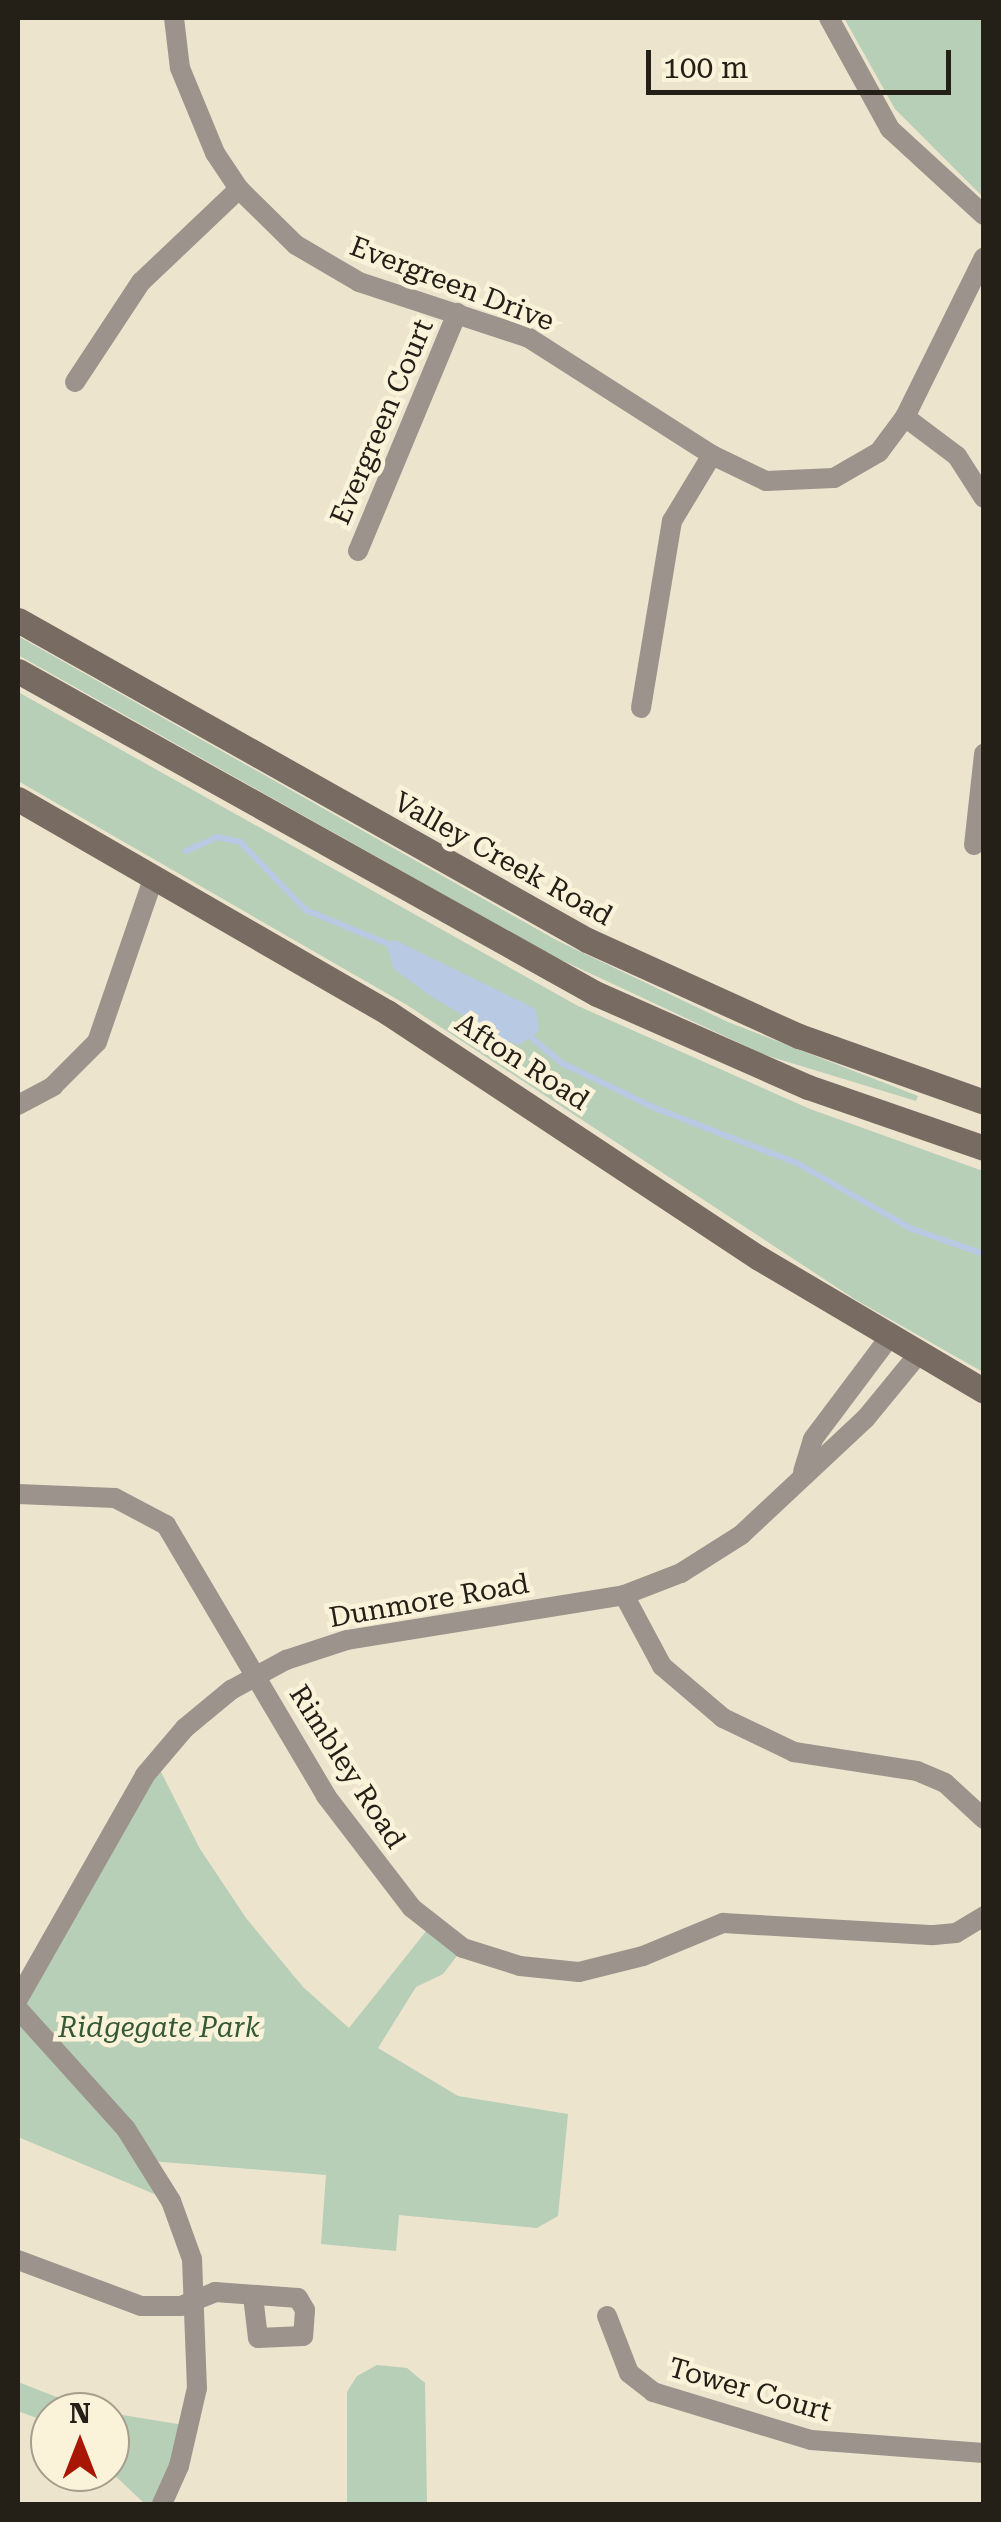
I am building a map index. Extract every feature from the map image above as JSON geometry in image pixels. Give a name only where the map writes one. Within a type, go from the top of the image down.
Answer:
[{"type":"main road","name":"Valley Creek Road","points":[[18,620],[588,940],[784,1030],[984,1102]]},
{"type":"main road","points":[[18,671],[597,994],[780,1076],[984,1148]]},
{"type":"main road","name":"Afton Road","points":[[18,799],[458,1055],[888,1339],[984,1391]]},
{"type":"street","name":"Evergreen Drive","points":[[174,18],[194,111],[238,189],[267,220],[329,267],[558,354],[712,455],[766,480],[812,483],[869,459],[905,418],[984,257]]},
{"type":"street","points":[[829,18],[890,129],[984,215]]},
{"type":"street","points":[[75,382],[141,282],[238,189]]},
{"type":"street","name":"Evergreen Court","points":[[358,551],[457,314]]},
{"type":"street","points":[[905,418],[957,456],[984,498]]},
{"type":"street","points":[[642,708],[672,521],[712,455]]},
{"type":"street","points":[[974,844],[984,754]]},
{"type":"street","points":[[18,1105],[52,1086],[97,1042],[154,876]]},
{"type":"street","name":"Dunmore Road","points":[[804,1472],[813,1439],[888,1339]]},
{"type":"street","name":"Dunmore Road","points":[[18,1999],[145,1775],[184,1728],[256,1676],[347,1640],[624,1596],[680,1573],[742,1535],[804,1472],[866,1418],[917,1356]]},
{"type":"street","name":"Rimbley Road","points":[[18,1494],[116,1498],[150,1512],[183,1548],[326,1796],[384,1875],[443,1934],[487,1956],[579,1972],[643,1956],[724,1923],[934,1935],[956,1933],[984,1916]]},
{"type":"street","points":[[624,1596],[662,1666],[723,1718],[794,1752],[917,1771],[945,1784],[984,1819]]},
{"type":"street","points":[[18,2009],[99,2096],[148,2161],[184,2235],[196,2300],[197,2388],[182,2458],[162,2504]]},
{"type":"street","points":[[18,2260],[127,2303],[176,2307],[214,2292],[253,2296]]},
{"type":"street","name":"Tower Court","points":[[607,2316],[629,2374],[654,2392],[811,2440],[984,2453]]},
{"type":"green space","points":[[844,18],[983,18],[983,197],[895,109]]},
{"type":"green space","points":[[18,636],[558,941],[728,1022],[918,1096],[916,1101],[765,1055],[553,956],[18,655]]},
{"type":"green space","points":[[18,692],[578,1006],[810,1109],[983,1171],[983,1372],[856,1300],[407,1005],[18,781]]},
{"type":"green space","name":"Ridgegate Park","points":[[156,1762],[200,1849],[246,1918],[303,1987],[349,2028],[431,1925],[463,1948],[443,1974],[416,1987],[378,2048],[458,2096],[568,2114],[558,2216],[537,2228],[399,2215],[396,2251],[321,2244],[326,2175],[150,2161],[171,2201],[18,2137],[18,1999]]},
{"type":"green space","points":[[377,2365],[407,2368],[425,2383],[427,2504],[347,2504],[347,2392],[357,2376]]},
{"type":"green space","points":[[18,2382],[44,2392],[30,2392],[30,2416],[18,2411]]},
{"type":"green space","points":[[130,2416],[190,2426],[162,2504],[145,2504],[130,2490]]},
{"type":"water","points":[[395,940],[536,1009],[539,1031],[519,1045],[506,1041],[432,997],[394,969],[386,943]]},
{"type":"waterway","points":[[186,851],[217,837],[240,842],[306,910],[386,943]]},
{"type":"waterway","points":[[532,1038],[562,1063],[655,1108],[797,1163],[912,1229],[984,1254]]}]
